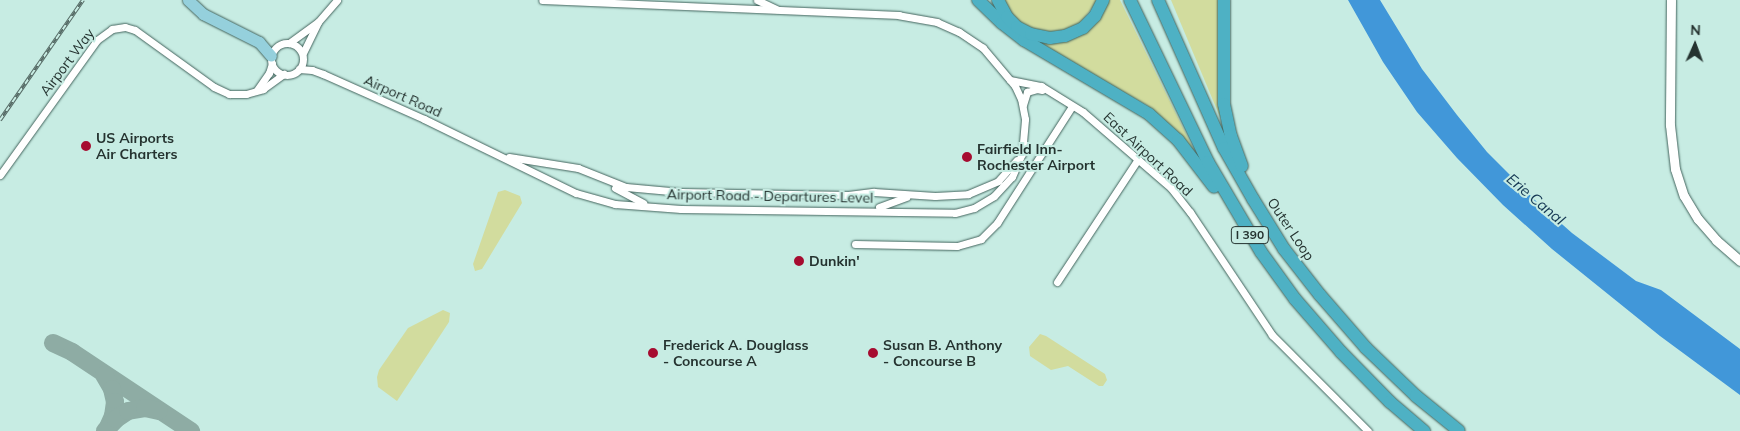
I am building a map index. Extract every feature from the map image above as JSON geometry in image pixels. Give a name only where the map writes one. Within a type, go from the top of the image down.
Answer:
[{"type":"highway","points":[[978,0],[1020,37],[1133,103],[1164,126],[1191,156],[1261,252]]},
{"type":"highway","points":[[998,0],[1007,17],[1017,27],[1031,34],[1050,38],[1066,36],[1083,28],[1095,16],[1103,0]]},
{"type":"highway","name":"I 390","points":[[1130,0],[1210,167],[1261,252],[1288,290],[1340,352],[1390,402],[1424,431]]},
{"type":"highway","name":"Outer Loop","points":[[1158,0],[1224,148],[1284,249],[1362,344],[1416,396],[1459,431]]},
{"type":"highway","points":[[1224,0],[1222,88],[1228,126],[1243,168],[1284,249]]},
{"type":"main road","points":[[188,0],[202,14],[259,42],[272,60]]},
{"type":"street","points":[[289,43],[318,22],[338,0]]},
{"type":"street","points":[[494,152],[521,159],[572,166],[626,188],[681,192],[848,195],[874,192],[928,195],[968,194],[987,187],[1009,170],[1023,146],[1025,123],[1022,105],[1010,80],[978,44],[954,29],[932,20],[899,15],[542,0]]},
{"type":"street","points":[[757,0],[772,8],[788,11]]},
{"type":"street","points":[[1672,0],[1670,125],[1675,169],[1684,196],[1698,219],[1716,240],[1740,262]]},
{"type":"street","points":[[302,53],[318,22]]},
{"type":"street","name":"Airport Way","points":[[0,175],[95,43],[103,33],[112,29],[125,27],[139,32],[225,92],[242,94],[263,89],[284,74]]},
{"type":"street","points":[[257,90],[269,73],[272,60],[280,44],[289,43],[298,46],[302,53],[303,62],[300,69],[292,74],[284,74],[276,70],[272,60]]},
{"type":"street","name":"Airport Road","points":[[300,69],[312,70],[323,74],[494,152]]},
{"type":"street","name":"East Airport Road","points":[[1010,80],[1041,86],[1091,118],[1171,188],[1187,207],[1272,335],[1368,431]]},
{"type":"street","points":[[1022,105],[1028,92],[1038,89],[1050,92]]},
{"type":"street","points":[[855,244],[957,246],[981,240],[997,223],[1072,106]]},
{"type":"street","name":"Airport Road - Departures Level","points":[[494,152],[572,192],[609,203],[682,209],[824,212],[879,208],[941,214],[964,211],[986,201],[1003,188],[1016,169],[1023,146]]},
{"type":"street","points":[[1057,282],[1138,159]]},
{"type":"street","points":[[600,178],[634,199],[648,205]]},
{"type":"street","points":[[879,208],[900,198],[928,195]]},
{"type":"green space","points":[[1002,0],[1098,0],[1078,26],[1048,34],[1019,23]]},
{"type":"green space","points":[[1105,0],[1120,0],[1195,152],[1147,105],[1032,42],[1060,41]]},
{"type":"green space","points":[[1171,0],[1218,0],[1223,116],[1220,117]]},
{"type":"green space","points":[[505,190],[520,196],[522,203],[482,269],[475,271],[473,264],[498,192]]},
{"type":"green space","points":[[443,310],[450,313],[449,322],[397,401],[378,387],[377,377],[379,370],[408,328]]},
{"type":"green space","points":[[1040,334],[1105,374],[1107,380],[1103,386],[1099,386],[1068,366],[1051,370],[1030,356],[1029,347]]},
{"type":"water","points":[[1348,0],[1380,0],[1422,69],[1457,115],[1487,152],[1537,202],[1572,233],[1636,281],[1661,290],[1740,349],[1740,395],[1660,336],[1552,249],[1503,205],[1457,158],[1417,112],[1383,62]]},
{"type":"taxiway","points":[[53,343],[72,352],[191,431]]},
{"type":"taxiway","points":[[104,375],[112,389],[115,402],[113,416],[108,427]]},
{"type":"taxiway","points":[[105,431],[116,419],[128,411],[145,408],[159,411]]},
{"type":"railway","points":[[0,120],[83,0]]},
{"type":"place","name":"US Airports Air Charters","points":[[86,146]]},
{"type":"place","name":"Fairfield Inn- Rochester Airport","points":[[967,157]]},
{"type":"place","name":"Dunkin'","points":[[799,261]]},
{"type":"place","name":"Frederick A. Douglass - Concourse A","points":[[653,353]]},
{"type":"place","name":"Susan B. Anthony - Concourse B","points":[[873,353]]},
{"type":"water label","name":"Erie Canal","points":[[1536,199]]}]
